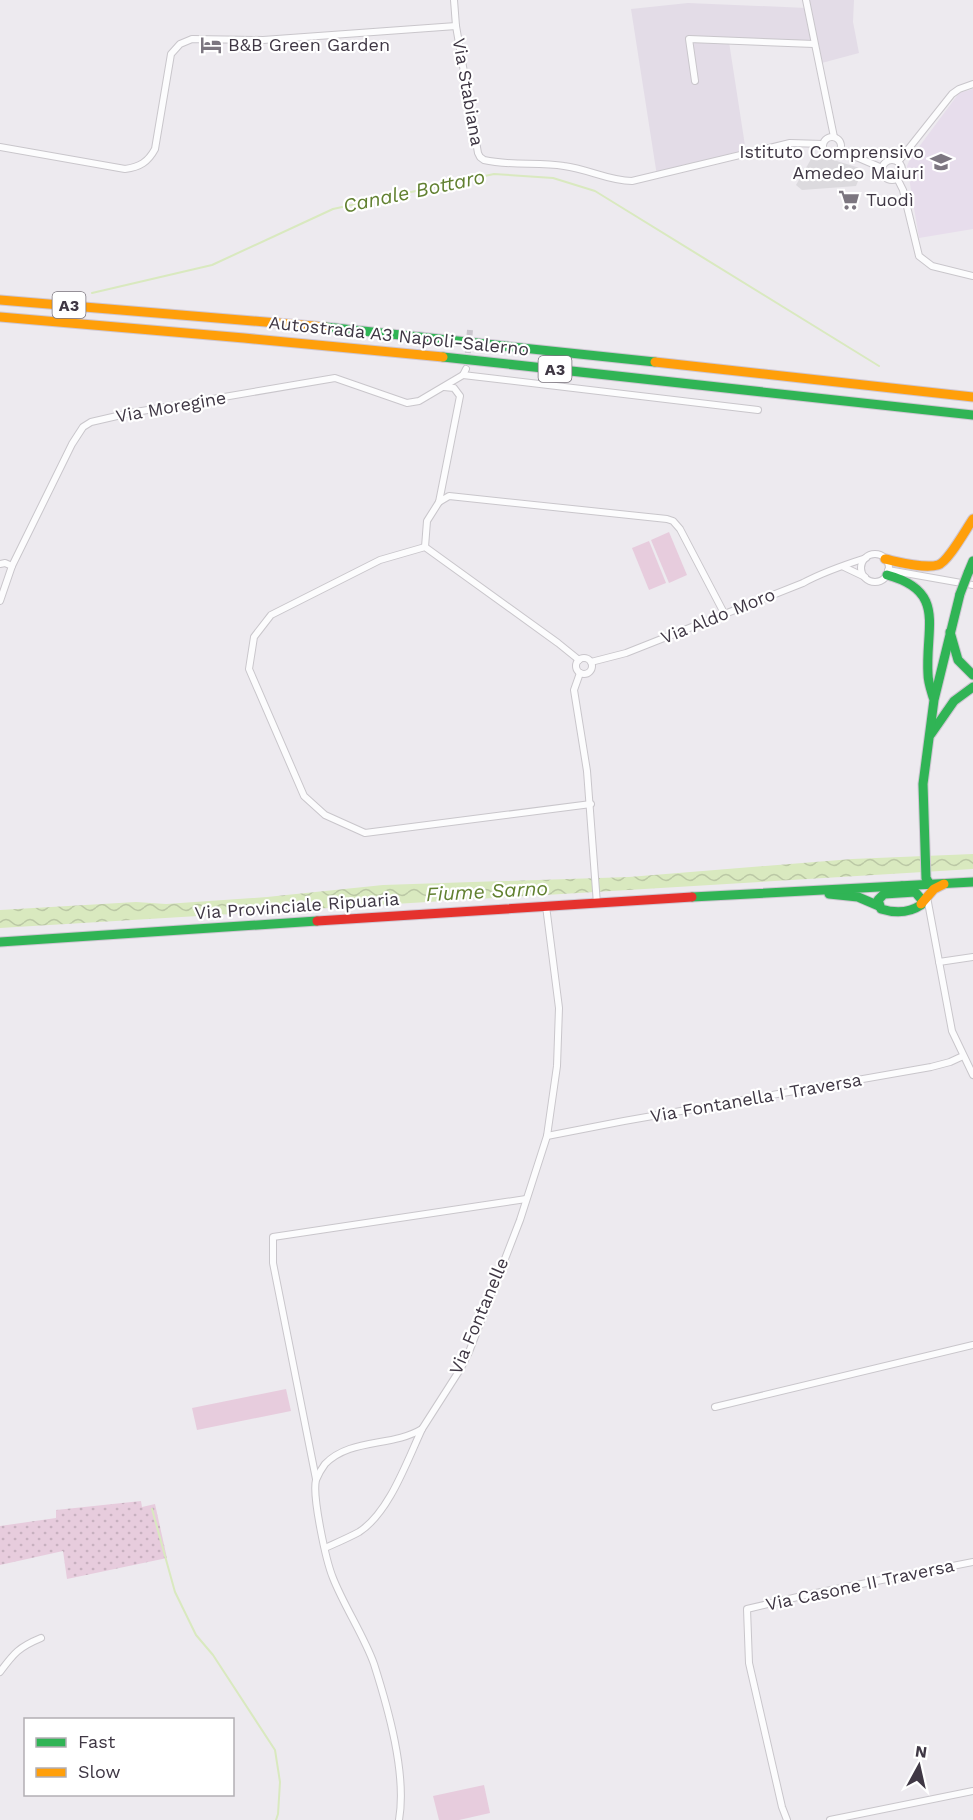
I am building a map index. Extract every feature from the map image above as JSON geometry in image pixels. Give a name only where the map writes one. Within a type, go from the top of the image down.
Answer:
[{"type":"main road","name":"Autostrada A3 Napoli-Salerno","points":[[0,300],[378,332],[973,397]]},
{"type":"main road","name":"Autostrada A3 Napoli-Salerno","points":[[0,317],[300,342],[973,415]]},
{"type":"main road","points":[[885,559],[913,565],[938,565],[948,558],[973,519]]},
{"type":"main road","points":[[922,903],[923,784],[934,700],[960,594],[973,561]]},
{"type":"main road","points":[[887,572],[910,582],[923,592],[927,599],[929,607],[928,676],[934,700]]},
{"type":"main road","points":[[950,630],[958,660],[973,675]]},
{"type":"main road","points":[[929,736],[952,704],[973,687]]},
{"type":"main road","name":"Via Provinciale Ripuaria","points":[[884,894],[922,886],[973,882]]},
{"type":"main road","points":[[922,903],[934,889],[946,883]]},
{"type":"main road","points":[[879,906],[879,897],[900,886]]},
{"type":"main road","points":[[922,886],[922,903]]},
{"type":"main road","name":"Via Provinciale Ripuaria","points":[[0,942],[597,901],[922,886]]},
{"type":"main road","name":"Via Provinciale Ripuaria","points":[[811,892],[858,897],[879,906],[886,912],[922,903]]},
{"type":"street","name":"Via Stabiana","points":[[454,0],[456,26],[480,157],[492,162],[561,165],[620,181],[632,181],[790,143],[823,144]]},
{"type":"street","points":[[806,0],[834,137],[841,142],[840,150],[835,154],[829,154],[824,150],[823,144],[826,139],[834,137]]},
{"type":"street","name":"Via Stabiana","points":[[0,147],[125,169],[140,166],[147,161],[155,149],[168,61],[180,44],[192,39],[263,40],[456,26]]},
{"type":"street","points":[[695,81],[689,39],[814,44]]},
{"type":"street","points":[[898,162],[952,94],[959,88],[973,84]]},
{"type":"street","points":[[840,150],[882,168],[885,177],[891,180],[897,178],[902,171],[898,162],[893,160],[887,161],[882,168]]},
{"type":"street","points":[[897,178],[903,190],[919,256],[932,266],[973,276]]},
{"type":"street","name":"Via Moregine","points":[[0,601],[12,566],[72,444],[83,427],[91,422],[130,413],[335,378],[406,403],[419,402],[465,372],[758,410]]},
{"type":"street","points":[[425,547],[427,521],[439,502],[460,396],[454,388],[443,387]]},
{"type":"street","points":[[439,502],[450,496],[673,521],[680,529],[724,613]]},
{"type":"street","points":[[425,547],[579,660]]},
{"type":"street","points":[[425,547],[380,560],[271,615],[254,637],[249,669],[304,796],[326,815],[365,832],[591,804]]},
{"type":"street","points":[[865,577],[861,565],[866,558],[878,554],[885,559],[887,572]]},
{"type":"street","name":"Via Aldo Moro","points":[[591,662],[626,653],[802,583],[824,572],[866,558]]},
{"type":"street","points":[[0,564],[5,563],[12,566]]},
{"type":"street","points":[[844,567],[876,581],[887,572],[973,585]]},
{"type":"street","points":[[579,660],[587,658],[591,662],[591,671],[580,673]]},
{"type":"street","points":[[579,660],[576,667],[580,673]]},
{"type":"street","points":[[580,673],[574,690],[591,804],[597,901]]},
{"type":"street","points":[[922,903],[929,915]]},
{"type":"street","points":[[922,903],[929,915],[952,1031],[973,1074]]},
{"type":"street","name":"Via Fontanelle","points":[[325,1548],[360,1532],[375,1518],[395,1487],[422,1429],[469,1352],[526,1199],[547,1136],[556,1066],[558,992],[546,906]]},
{"type":"street","points":[[939,962],[973,957]]},
{"type":"street","name":"Via Fontanella I Traversa","points":[[547,1136],[931,1067],[963,1056]]},
{"type":"street","points":[[399,1820],[401,1794],[398,1761],[386,1708],[373,1662],[331,1575],[325,1548],[315,1497],[316,1480],[273,1263],[273,1237],[526,1199]]},
{"type":"street","points":[[715,1407],[973,1345]]},
{"type":"street","points":[[316,1480],[324,1465],[343,1451],[412,1435],[422,1429]]},
{"type":"street","name":"Via Casone II Traversa","points":[[788,1820],[782,1807],[749,1663],[747,1609],[973,1562]]},
{"type":"street","points":[[0,1672],[23,1646],[41,1638]]},
{"type":"street","points":[[830,1820],[973,1791]]},
{"type":"shaded area","points":[[806,0],[854,0],[853,22],[859,53],[818,64],[814,44],[729,42],[746,152],[657,176],[631,9],[688,3],[807,8]]},
{"type":"shaded area","name":"Istituto Comprensivo Amedeo Maiuri","points":[[973,89],[973,229],[919,238],[907,166],[959,93]]},
{"type":"shaded area","points":[[814,154],[863,169],[856,186],[802,190],[796,185]]},
{"type":"shaded area","points":[[669,532],[687,575],[669,583],[651,540]]},
{"type":"shaded area","points":[[649,541],[666,583],[649,590],[632,548]]},
{"type":"shaded area","points":[[286,1389],[291,1411],[197,1430],[192,1408]]},
{"type":"shaded area","points":[[141,1501],[142,1507],[155,1504],[167,1558],[67,1579],[63,1551],[0,1565],[0,1526],[56,1518],[56,1510]]},
{"type":"shaded area","points":[[484,1785],[490,1813],[459,1820],[439,1820],[433,1796]]},
{"type":"water","name":"Fiume Sarno","points":[[973,854],[973,869],[0,928],[0,910],[136,902],[166,904],[267,897],[383,885],[629,877],[852,859]]},
{"type":"waterway","name":"Canale Bottaro","points":[[92,293],[212,265],[333,209],[494,174],[553,178],[595,191],[879,366]]},
{"type":"waterway","points":[[152,1509],[175,1592],[196,1635],[213,1655],[275,1750],[280,1782],[276,1820]]},
{"type":"tunnel","points":[[467,362],[470,330]]},
{"type":"traffic: fast","points":[[325,327],[655,362]]},
{"type":"traffic: fast","points":[[443,357],[973,415]]},
{"type":"traffic: fast","points":[[968,573],[973,561]]},
{"type":"traffic: fast","points":[[960,594],[968,573]]},
{"type":"traffic: fast","points":[[887,575],[906,582],[926,601],[930,626],[928,677],[933,697]]},
{"type":"traffic: fast","points":[[929,883],[926,878],[923,784],[934,700],[960,594]]},
{"type":"traffic: fast","points":[[950,632],[958,660],[973,675]]},
{"type":"traffic: fast","points":[[931,734],[954,701],[973,687]]},
{"type":"traffic: fast","points":[[692,897],[973,882]]},
{"type":"traffic: fast","points":[[902,886],[916,893],[922,900],[921,905],[901,912],[881,909],[878,900],[884,894],[915,892]]},
{"type":"traffic: fast","points":[[829,894],[858,897],[879,906]]},
{"type":"traffic: fast","points":[[0,942],[317,921]]},
{"type":"traffic: slow","points":[[0,300],[325,327]]},
{"type":"traffic: slow","points":[[0,317],[443,357]]},
{"type":"traffic: slow","points":[[655,362],[973,397]]},
{"type":"traffic: slow","points":[[885,559],[919,566],[938,565],[952,552],[973,519]]},
{"type":"traffic: slow","points":[[921,904],[934,889],[944,884]]},
{"type":"traffic: jam","points":[[317,921],[692,897]]},
{"type":"place","name":"B&B Green Garden","points":[[211,45]]},
{"type":"place","name":"Istituto Comprensivo Amedeo Maiuri","points":[[941,162]]},
{"type":"place","name":"Tuodì","points":[[849,200]]}]
